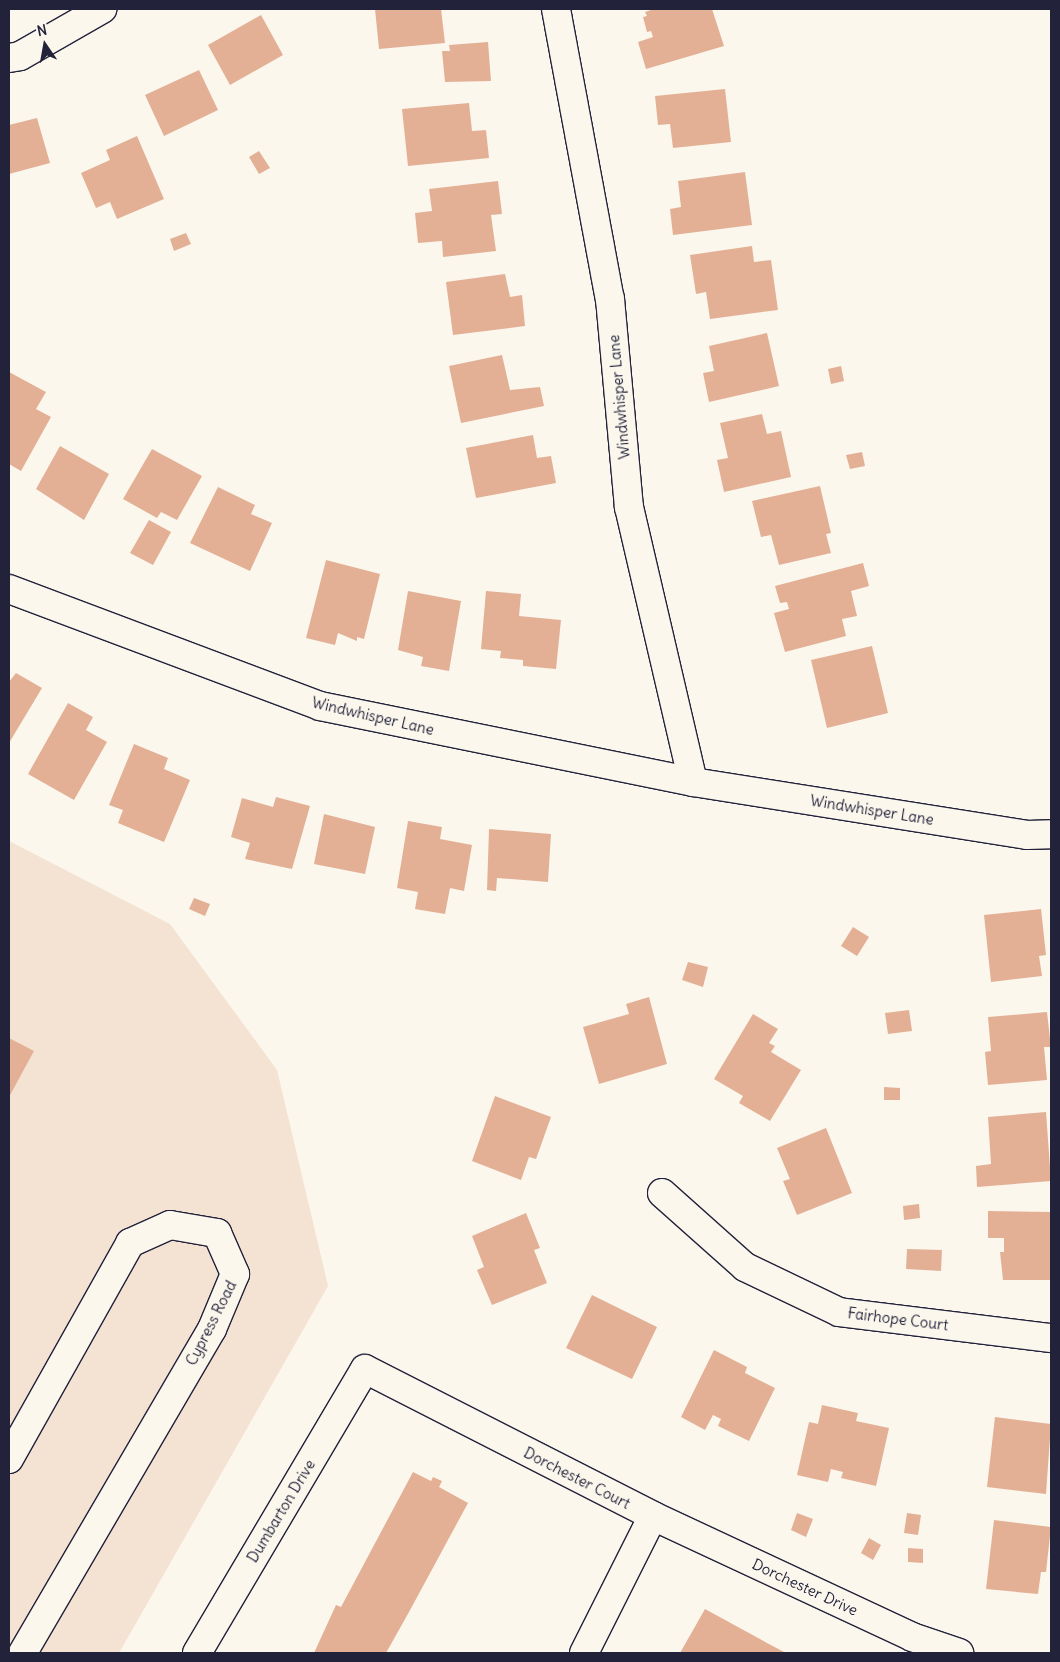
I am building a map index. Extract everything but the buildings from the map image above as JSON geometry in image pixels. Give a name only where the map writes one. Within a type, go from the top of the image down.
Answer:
[{"type":"street","points":[[9,58],[20,56],[102,9]]},
{"type":"street","name":"Windwhisper Lane","points":[[556,9],[610,299],[629,507],[693,782]]},
{"type":"street","name":"Windwhisper Lane","points":[[9,589],[320,706],[693,782],[1027,835],[1051,834]]},
{"type":"street","name":"Fairhope Court","points":[[662,1193],[745,1267],[839,1312],[1051,1338]]},
{"type":"street","name":"Cypress Road","points":[[9,1459],[130,1243],[170,1225],[217,1233],[235,1274],[212,1329],[23,1653]]},
{"type":"street","name":"Dorchester Court","points":[[365,1369],[653,1516]]},
{"type":"street","name":"Dumbarton Drive","points":[[197,1653],[365,1369]]},
{"type":"street","points":[[584,1653],[653,1516]]},
{"type":"street","name":"Dorchester Drive","points":[[653,1516],[912,1637],[960,1653]]},
{"type":"shaded area","points":[[9,841],[170,924],[277,1070],[328,1286],[119,1653],[9,1653]]}]
